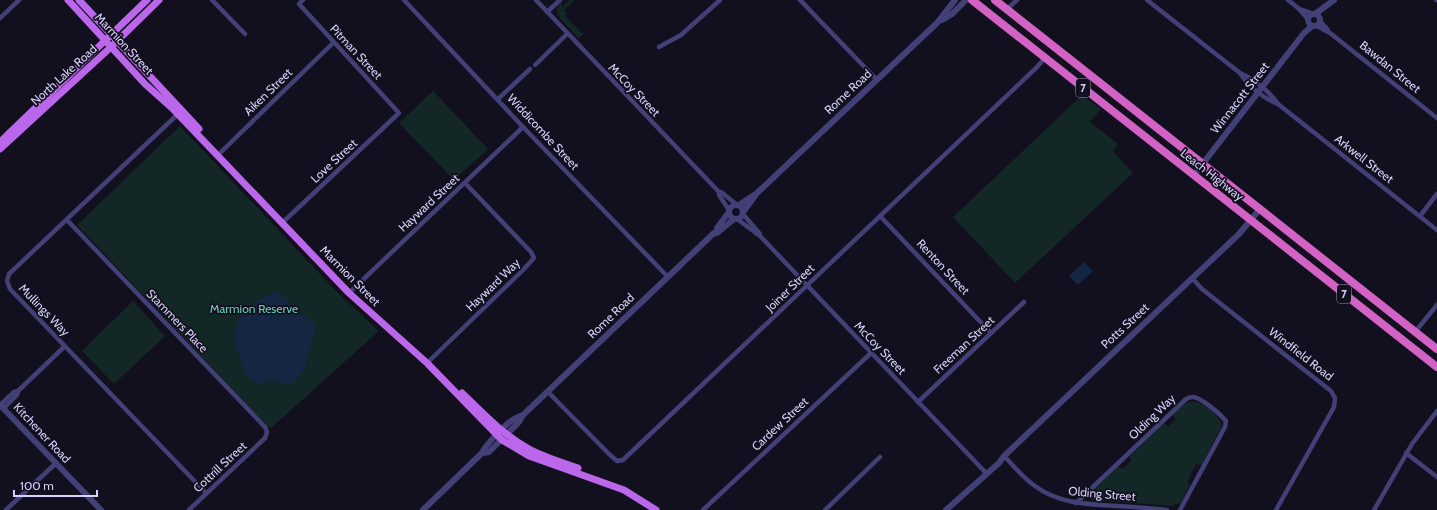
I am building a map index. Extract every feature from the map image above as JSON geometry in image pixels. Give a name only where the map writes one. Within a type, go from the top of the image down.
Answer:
[{"type":"highway","name":"Leach Highway","points":[[972,0],[1437,368]]},
{"type":"highway","name":"Leach Highway","points":[[995,0],[1437,349]]},
{"type":"main road","name":"Marmion Street","points":[[68,0],[145,84],[180,112]]},
{"type":"main road","name":"Marmion Street","points":[[79,0],[219,154],[350,291],[452,384],[502,435],[529,456],[624,490],[656,510]]},
{"type":"main road","name":"North Lake Road","points":[[0,142],[147,0]]},
{"type":"main road","name":"North Lake Road","points":[[0,149],[111,47],[159,0]]},
{"type":"main road","name":"Marmion Street","points":[[502,435],[533,451],[621,484],[639,493],[663,510]]},
{"type":"street","points":[[0,18],[19,0]]},
{"type":"street","points":[[212,0],[245,34]]},
{"type":"street","name":"Pitman Street","points":[[303,0],[299,4],[333,43],[399,113]]},
{"type":"street","name":"Widdicombe Street","points":[[404,0],[523,127],[668,277]]},
{"type":"street","name":"McCoy Street","points":[[536,0],[719,192],[738,205]]},
{"type":"street","points":[[547,12],[560,0]]},
{"type":"street","points":[[659,47],[681,35],[720,0]]},
{"type":"street","points":[[800,0],[877,80]]},
{"type":"street","name":"Rome Road","points":[[743,212],[757,193],[937,23],[955,0]]},
{"type":"street","name":"Rome Road","points":[[937,23],[952,14],[966,0]]},
{"type":"street","points":[[1007,9],[1016,0]]},
{"type":"street","name":"Arkwell Street","points":[[1147,0],[1240,73],[1244,80],[1260,90],[1270,101],[1278,104],[1437,230]]},
{"type":"street","name":"Bawdan Street","points":[[1288,0],[1437,118]]},
{"type":"street","points":[[1314,20],[1334,0]]},
{"type":"street","name":"Bawdan Street","points":[[1298,8],[1314,20]]},
{"type":"street","name":"Winnacott Street","points":[[1194,175],[1314,20]]},
{"type":"street","points":[[535,65],[567,34]]},
{"type":"street","name":"Aiken Street","points":[[219,154],[333,43]]},
{"type":"street","name":"Joiner Street","points":[[548,392],[609,454],[617,461],[623,460],[808,286],[1045,58]]},
{"type":"street","points":[[498,99],[530,69]]},
{"type":"street","name":"Mullings Way","points":[[180,112],[9,274],[7,281],[10,289],[206,493]]},
{"type":"street","name":"Love Street","points":[[284,221],[399,113]]},
{"type":"street","name":"Hayward Street","points":[[350,291],[523,127]]},
{"type":"street","name":"Hayward Way","points":[[428,362],[534,258],[531,252],[464,183]]},
{"type":"street","name":"McCoy Street","points":[[719,192],[718,194],[729,211]]},
{"type":"street","name":"Rome Road","points":[[738,205],[757,193]]},
{"type":"street","points":[[1420,216],[1437,194]]},
{"type":"street","points":[[738,205],[742,207],[743,212],[740,218],[735,219],[730,216],[729,211],[731,207],[738,205]]},
{"type":"street","name":"Potts Street","points":[[946,510],[967,493],[985,473],[999,463],[1004,456],[1239,234],[1260,209]]},
{"type":"street","name":"Rome Road","points":[[423,510],[482,453],[489,452],[502,435],[519,422],[523,415],[714,233],[729,211]]},
{"type":"street","name":"McCoy Street","points":[[743,212],[760,236]]},
{"type":"street","name":"Renton Street","points":[[880,216],[991,333]]},
{"type":"street","name":"McCoy Street","points":[[735,219],[760,236],[985,473]]},
{"type":"street","name":"Rome Road","points":[[714,233],[717,233],[735,219]]},
{"type":"street","name":"Stammers Place","points":[[67,220],[265,427],[267,432],[265,438]]},
{"type":"street","name":"Windfield Road","points":[[1192,278],[1202,289],[1331,391],[1335,398],[1334,407],[1276,510]]},
{"type":"street","name":"Freeman Street","points":[[918,402],[1024,302]]},
{"type":"street","points":[[1415,332],[1437,305]]},
{"type":"street","points":[[1,406],[14,392],[18,391],[65,346]]},
{"type":"street","name":"Cardew Street","points":[[703,510],[871,353]]},
{"type":"street","name":"Olding Way","points":[[1076,503],[1186,399],[1192,397],[1198,398],[1222,416],[1226,421],[1225,427],[1180,510]]},
{"type":"street","name":"Kitchener Road","points":[[1,406],[101,510]]},
{"type":"street","points":[[1374,510],[1406,453],[1437,411]]},
{"type":"street","name":"Cottrill Street","points":[[189,510],[265,438]]},
{"type":"street","points":[[1406,453],[1437,477]]},
{"type":"street","name":"Olding Street","points":[[1004,456],[1024,478],[1035,486],[1061,500],[1076,503],[1167,510]]},
{"type":"street","points":[[825,510],[880,457]]},
{"type":"street","points":[[6,510],[56,464]]},
{"type":"green space","points":[[569,0],[574,0],[564,10],[567,13],[565,16],[582,33],[584,33],[579,38],[563,21],[557,11],[561,2],[563,7]]},
{"type":"green space","points":[[433,91],[488,149],[454,180],[399,123]]},
{"type":"green space","points":[[1082,95],[1101,109],[1090,122],[1118,144],[1113,151],[1133,173],[1015,283],[953,217]]},
{"type":"green space","name":"Marmion Reserve","points":[[180,126],[341,296],[379,331],[270,429],[77,225]]},
{"type":"green space","points":[[133,301],[165,336],[114,384],[82,351]]},
{"type":"green space","points":[[1193,401],[1201,404],[1215,414],[1222,426],[1201,466],[1196,464],[1187,482],[1190,485],[1180,504],[1178,503],[1173,506],[1093,500],[1090,496],[1093,491],[1119,466],[1123,469],[1132,460],[1129,457],[1164,423],[1168,427],[1176,419],[1172,415],[1184,404]]},
{"type":"water","points":[[1084,262],[1093,271],[1078,285],[1069,276]]},
{"type":"water","points":[[276,293],[281,294],[298,312],[313,321],[315,327],[305,369],[292,384],[268,382],[260,383],[252,379],[247,375],[244,369],[234,340],[235,330],[242,315],[255,303],[269,295]]}]
